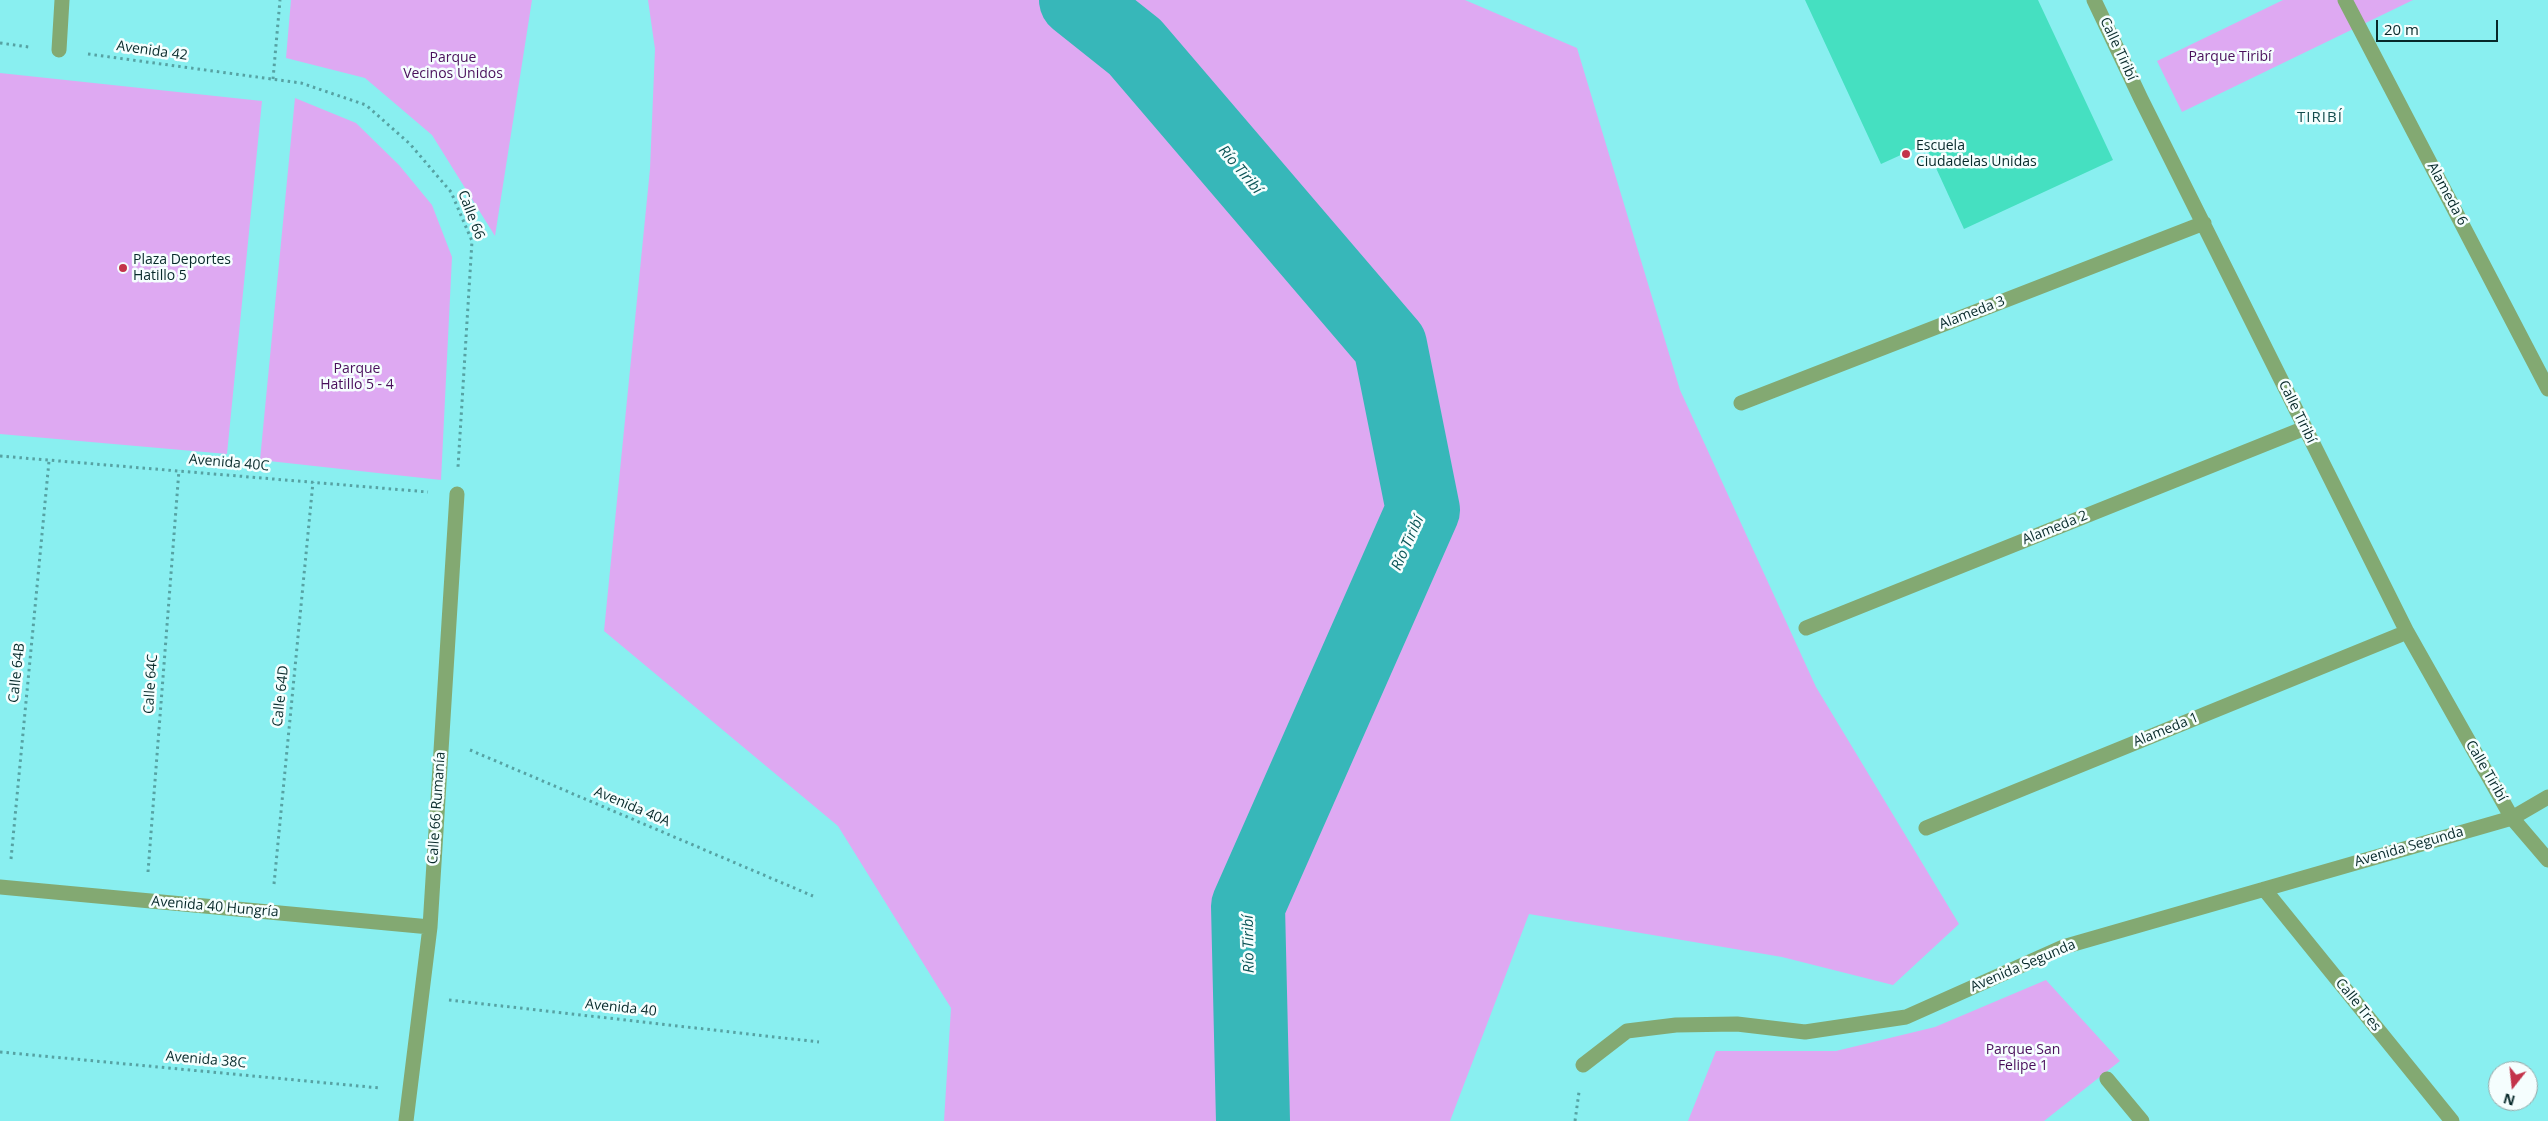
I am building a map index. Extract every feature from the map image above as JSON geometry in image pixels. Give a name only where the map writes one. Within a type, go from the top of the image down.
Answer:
[{"type":"street","points":[[59,50],[62,0]]},
{"type":"street","name":"Calle Tiribí","points":[[2094,0],[2407,632],[2512,818],[2548,860]]},
{"type":"street","name":"Alameda 6","points":[[2345,0],[2548,389]]},
{"type":"street","name":"Alameda 3","points":[[1741,403],[2204,222]]},
{"type":"street","name":"Alameda 2","points":[[1806,628],[2305,428]]},
{"type":"street","name":"Calle 66 Rumanía","points":[[406,1121],[430,927],[457,494]]},
{"type":"street","name":"Alameda 1","points":[[1926,828],[2407,632]]},
{"type":"street","name":"Avenida Segunda","points":[[1584,1065],[1627,1031],[1676,1025],[1737,1024],[1805,1032],[1906,1017],[2063,947],[2512,818],[2548,797]]},
{"type":"street","name":"Avenida 40 Hungría","points":[[4,887],[430,927]]},
{"type":"street","name":"Calle Tres","points":[[2264,889],[2452,1121]]},
{"type":"street","points":[[2108,1080],[2142,1121]]},
{"type":"path","points":[[273,79],[280,0]]},
{"type":"path","name":"Avenida 42","points":[[0,43],[301,83]]},
{"type":"path","name":"Calle 66","points":[[301,83],[366,105],[410,144],[451,192],[472,241],[457,494]]},
{"type":"path","name":"Avenida 40C","points":[[0,456],[457,494]]},
{"type":"path","name":"Calle 64B","points":[[4,887],[50,460]]},
{"type":"path","name":"Calle 64C","points":[[146,900],[179,470]]},
{"type":"path","name":"Calle 64D","points":[[271,912],[314,482]]},
{"type":"path","name":"Avenida 40A","points":[[442,738],[813,896]]},
{"type":"path","name":"Avenida 40","points":[[421,997],[819,1042]]},
{"type":"path","name":"Avenida 38C","points":[[0,1052],[410,1091]]},
{"type":"green space","name":"Parque Vecinos Unidos","points":[[291,0],[532,0],[495,236],[432,135],[365,78],[286,58]]},
{"type":"green space","points":[[648,0],[1465,0],[1577,48],[1680,390],[1816,687],[1959,924],[1893,985],[1782,957],[1529,914],[1450,1121],[944,1121],[951,1008],[838,826],[604,631],[650,169],[655,49]]},
{"type":"green space","name":"Parque Tiribí","points":[[2283,0],[2413,0],[2182,112],[2157,61]]},
{"type":"green space","name":"Plaza Deportes Hatillo 5","points":[[0,73],[262,101],[227,454],[0,434]]},
{"type":"green space","name":"Parque Hatillo 5 - 4","points":[[295,98],[356,123],[399,165],[432,205],[452,257],[441,480],[260,460]]},
{"type":"green space","name":"Parque San Felipe 1","points":[[2046,980],[2120,1061],[2044,1121],[1688,1121],[1716,1051],[1836,1051],[1935,1027]]},
{"type":"building","points":[[1805,0],[2038,0],[2113,160],[1964,229],[1925,144],[1881,164]]},
{"type":"waterway","name":"Río Tiribí","points":[[1076,0],[1135,47],[1390,345],[1423,510],[1248,906],[1253,1121]]},
{"type":"place","name":"Escuela Ciudadelas Unidas","points":[[1906,154]]},
{"type":"place","name":"Plaza Deportes Hatillo 5","points":[[123,268]]},
{"type":"district","name":"TIRIBÍ","points":[[2320,118]]}]
